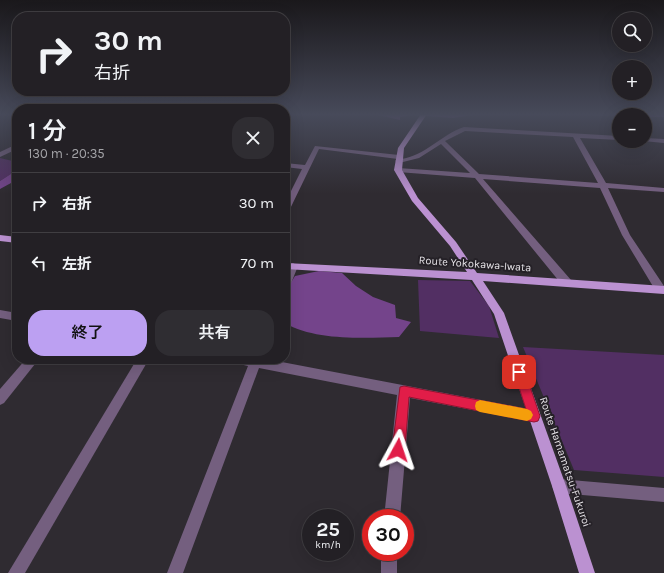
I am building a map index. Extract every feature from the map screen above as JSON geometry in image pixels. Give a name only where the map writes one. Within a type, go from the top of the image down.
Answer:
[{"type":"main road","points":[[398,170],[399,159],[406,141]]},
{"type":"main road","name":"Route Hamamatsu-Fukuroi","points":[[398,170],[415,199],[453,244],[476,276],[499,313],[559,486],[587,573]]},
{"type":"main road","points":[[0,238],[12,239]]},
{"type":"main road","name":"Route Yokokawa-Iwata","points":[[290,266],[476,276],[662,290]]},
{"type":"street","points":[[578,141],[603,185],[626,235],[662,290]]},
{"type":"street","points":[[290,201],[317,147],[410,160],[423,155],[441,142],[477,176],[567,283]]},
{"type":"street","points":[[0,156],[12,149]]},
{"type":"street","points":[[290,166],[307,168]]},
{"type":"street","points":[[398,170],[664,190]]},
{"type":"street","points":[[0,314],[12,316]]},
{"type":"street","points":[[0,399],[29,364]]},
{"type":"street","points":[[16,573],[140,364]]},
{"type":"street","points":[[175,573],[255,364]]},
{"type":"street","points":[[271,364],[534,416]]},
{"type":"street","points":[[393,509],[404,391]]},
{"type":"street","points":[[559,486],[664,495]]},
{"type":"street","points":[[388,573],[389,561]]},
{"type":"shaded area","points":[[0,158],[12,161],[12,173],[0,181]]},
{"type":"shaded area","points":[[12,173],[12,183],[0,189],[0,181]]},
{"type":"shaded area","points":[[319,271],[342,273],[356,286],[373,297],[395,305],[396,318],[411,322],[399,337],[356,338],[325,336],[297,329],[290,326],[290,284],[295,276]]},
{"type":"shaded area","points":[[418,280],[470,281],[489,306],[499,338],[420,331]]},
{"type":"shaded area","points":[[523,347],[664,355],[664,477],[574,470]]},
{"type":"slow traffic","points":[[480,406],[527,415]]},
{"type":"route","points":[[398,450],[404,391],[534,416],[519,372]]}]
